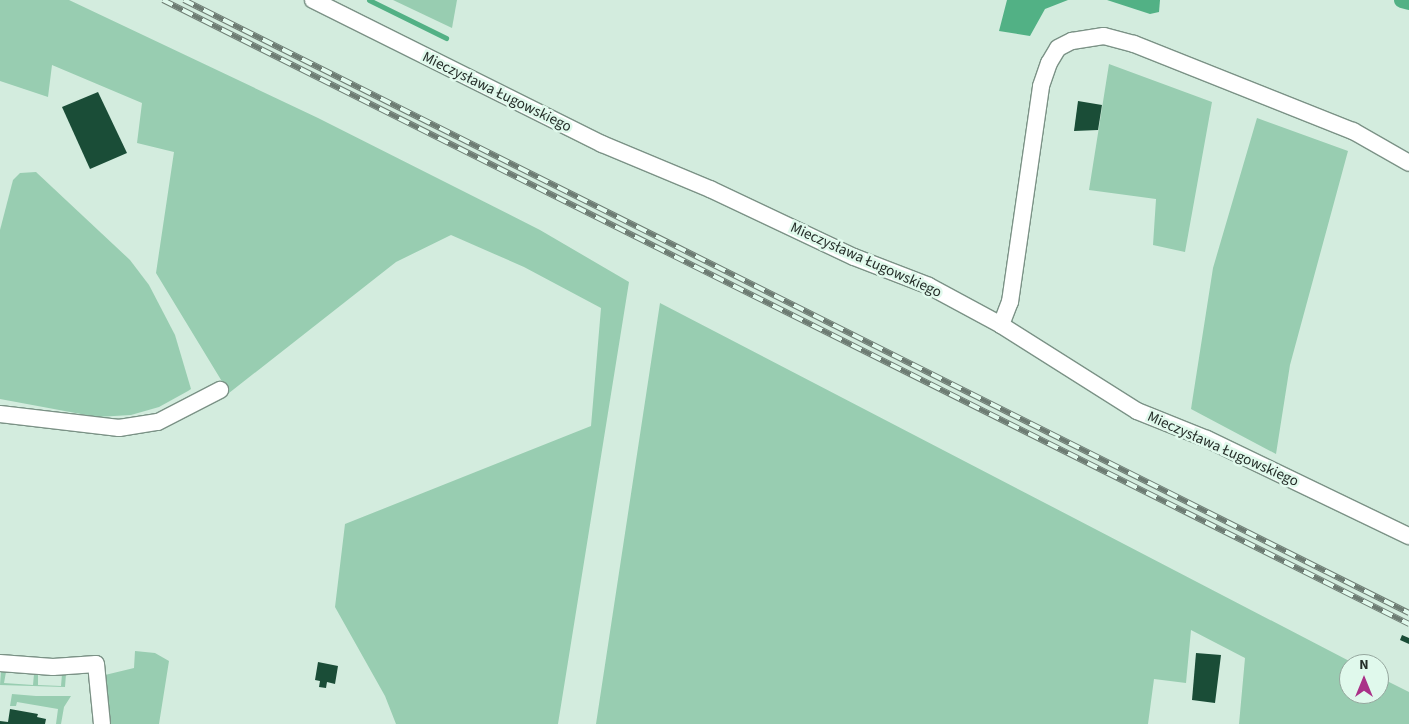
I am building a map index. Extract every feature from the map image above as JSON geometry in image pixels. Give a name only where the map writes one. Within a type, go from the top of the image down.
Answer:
[{"type":"street","name":"Mieczysława Ługowskiego","points":[[313,0],[602,144],[710,189],[854,257],[929,286],[1001,325],[1137,410],[1207,438],[1409,536]]},
{"type":"street","points":[[1001,325],[1010,302],[1040,86],[1049,63],[1058,48],[1072,41],[1088,36],[1120,39],[1353,131],[1409,163]]},
{"type":"street","points":[[0,414],[119,428],[158,422],[220,390]]},
{"type":"street","points":[[0,663],[53,667],[96,664],[102,724]]},
{"type":"shaded area","points":[[0,0],[69,0],[318,118],[540,230],[629,282],[558,724],[396,724],[385,696],[335,607],[345,524],[591,426],[601,308],[524,267],[451,235],[396,262],[229,393],[156,273],[174,152],[137,143],[142,103],[52,65],[48,97],[0,81]]},
{"type":"shaded area","points":[[393,0],[457,0],[452,28]]},
{"type":"shaded area","points":[[1007,0],[1068,0],[1045,9],[1030,36],[999,31]]},
{"type":"shaded area","points":[[1107,0],[1160,0],[1159,12],[1150,14]]},
{"type":"shaded area","points":[[1109,64],[1212,102],[1185,252],[1153,245],[1156,199],[1089,190]]},
{"type":"shaded area","points":[[1257,118],[1348,151],[1290,365],[1276,454],[1191,409],[1213,268]]},
{"type":"shaded area","points":[[36,172],[130,260],[149,285],[175,335],[191,389],[159,407],[131,415],[97,417],[0,399],[0,230],[13,180],[20,173]]},
{"type":"shaded area","points":[[660,303],[1339,656],[1339,704],[1389,704],[1389,682],[1409,692],[1409,724],[1239,724],[1245,658],[1191,630],[1186,683],[1154,679],[1148,724],[596,724]]},
{"type":"shaded area","points":[[135,651],[155,653],[169,661],[159,724],[108,724],[105,675],[134,668]]},
{"type":"shaded area","points":[[1,671],[6,672],[4,683],[33,685],[34,674],[38,674],[38,685],[61,686],[62,674],[66,674],[65,687],[0,685]]},
{"type":"shaded area","points":[[12,694],[71,696],[64,707],[61,724],[56,724],[58,709],[17,702],[16,706],[10,706]]},
{"type":"building","points":[[98,92],[127,153],[90,169],[62,107]]},
{"type":"building","points":[[1078,101],[1102,105],[1098,130],[1074,131]]},
{"type":"building","points":[[1402,635],[1409,638],[1409,644],[1400,640]]},
{"type":"building","points":[[1196,653],[1221,655],[1215,703],[1192,700]]},
{"type":"building","points":[[318,662],[338,666],[335,684],[327,682],[326,688],[319,687],[320,681],[315,680]]},
{"type":"building","points":[[10,709],[38,714],[37,717],[46,719],[45,724],[0,724],[0,721],[8,722]]},
{"type":"waterway","points":[[369,0],[446,38]]},
{"type":"waterway","points":[[1402,0],[1409,2]]},
{"type":"railway","points":[[163,0],[1409,624]]},
{"type":"railway","points":[[184,0],[1409,613]]}]
